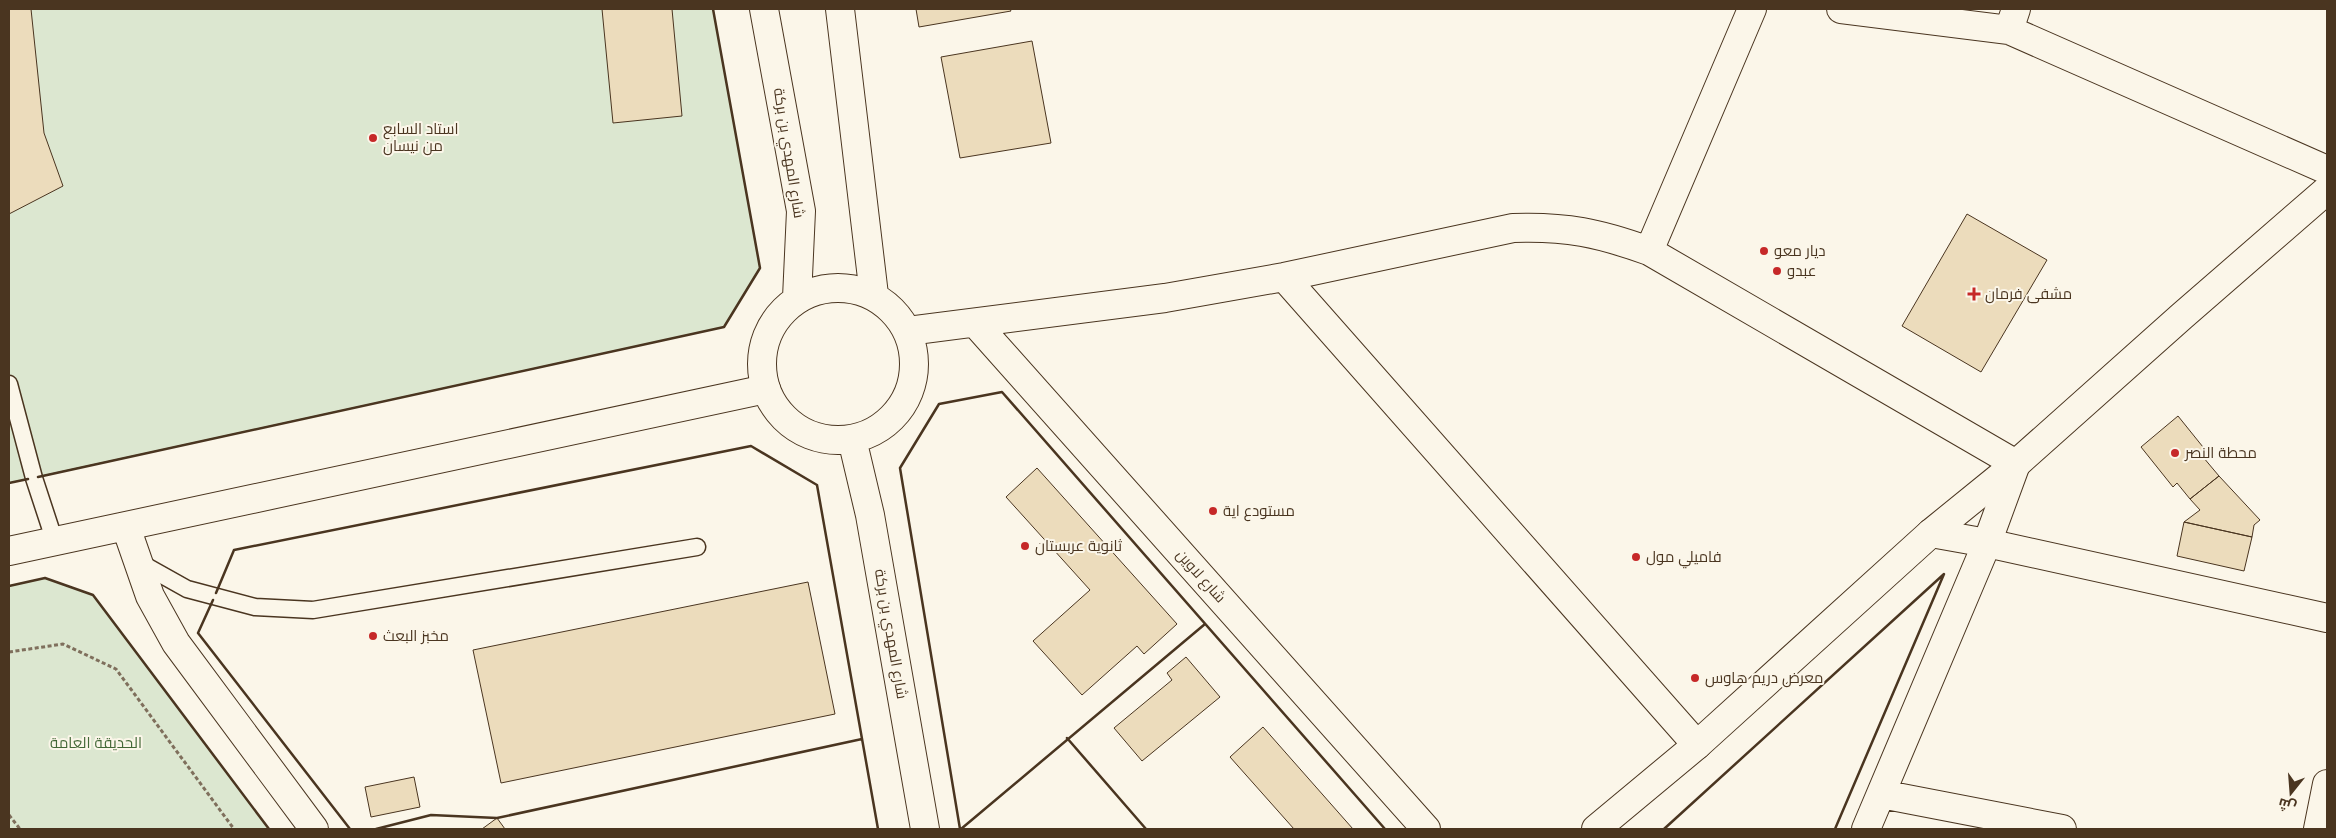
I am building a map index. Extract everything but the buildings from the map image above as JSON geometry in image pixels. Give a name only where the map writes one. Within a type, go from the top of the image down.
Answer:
[{"type":"main road","name":"شارع المهدي بن بركة","points":[[764,9],[802,211],[797,298]]},
{"type":"main road","points":[[840,9],[874,296]]},
{"type":"main road","points":[[1649,251],[1752,9]]},
{"type":"main road","points":[[1841,9],[2012,19],[2327,170]]},
{"type":"main road","points":[[1596,829],[1697,745],[1932,533],[2016,464],[2327,190]]},
{"type":"main road","points":[[908,331],[976,324],[1165,298],[1284,277],[1513,228],[1545,226],[1578,229],[1608,236],[1649,251],[2016,464]]},
{"type":"main road","points":[[1284,277],[1697,745]]},
{"type":"main road","points":[[848,288],[874,296],[894,311],[908,331],[914,354],[914,377],[906,399],[893,418],[874,432],[852,439],[824,439],[799,430],[779,412],[766,389],[761,364],[765,338],[778,316],[797,298],[822,289],[848,288]]},
{"type":"main road","name":"شارع لاوين","points":[[976,324],[1426,829]]},
{"type":"main road","points":[[9,551],[766,389]]},
{"type":"main road","name":"شارع المهدي بن بركة","points":[[852,439],[870,515],[925,829]]},
{"type":"main road","points":[[1866,829],[1987,543],[2016,464]]},
{"type":"main road","points":[[126,527],[150,596],[176,643],[314,829]]},
{"type":"main road","points":[[1932,533],[1987,543],[2327,618]]},
{"type":"main road","points":[[2318,829],[2327,784]]},
{"type":"main road","points":[[1881,794],[2062,829]]},
{"type":"lane","points":[[9,384],[34,478],[55,542]]},
{"type":"lane","points":[[137,561],[187,589],[256,607],[313,610],[697,547]]},
{"type":"path","points":[[9,652],[63,644],[116,669],[234,829]]},
{"type":"path","points":[[9,815],[20,829]]},
{"type":"green space","name":"استاد السابع من نيسان","points":[[9,9],[713,9],[760,268],[724,327],[9,483]]},
{"type":"green space","name":"الحديقة العامة","points":[[45,578],[93,595],[269,829],[9,829],[9,586]]},
{"type":"wall","points":[[38,477],[724,327],[760,268],[713,9]]},
{"type":"wall","points":[[960,829],[900,468],[939,404],[1002,392],[1385,829]]},
{"type":"wall","points":[[216,593],[234,550],[751,446],[817,485],[878,829]]},
{"type":"wall","points":[[9,483],[28,479]]},
{"type":"wall","points":[[1664,829],[1944,574],[1835,829]]},
{"type":"wall","points":[[9,586],[45,578],[93,595],[269,829]]},
{"type":"wall","points":[[213,600],[198,633],[350,829]]},
{"type":"wall","points":[[961,829],[1205,624]]},
{"type":"wall","points":[[1067,738],[1146,829]]},
{"type":"wall","points":[[376,829],[431,815],[497,818],[862,739]]},
{"type":"place","name":"استاد السابع من نيسان","points":[[373,138]]},
{"type":"place","name":"ديار معو","points":[[1764,251]]},
{"type":"place","name":"عبدو","points":[[1777,271]]},
{"type":"place","name":"مشفى فرمان","points":[[1974,294]]},
{"type":"place","name":"محطة النصر","points":[[2175,453]]},
{"type":"place","name":"مستودع اية","points":[[1213,511]]},
{"type":"place","name":"ثانوية عربستان","points":[[1025,546]]},
{"type":"place","name":"فاميلي مول","points":[[1636,557]]},
{"type":"place","name":"مخبز البعث","points":[[373,636]]},
{"type":"place","name":"معرض دريم هاوس","points":[[1695,678]]}]
